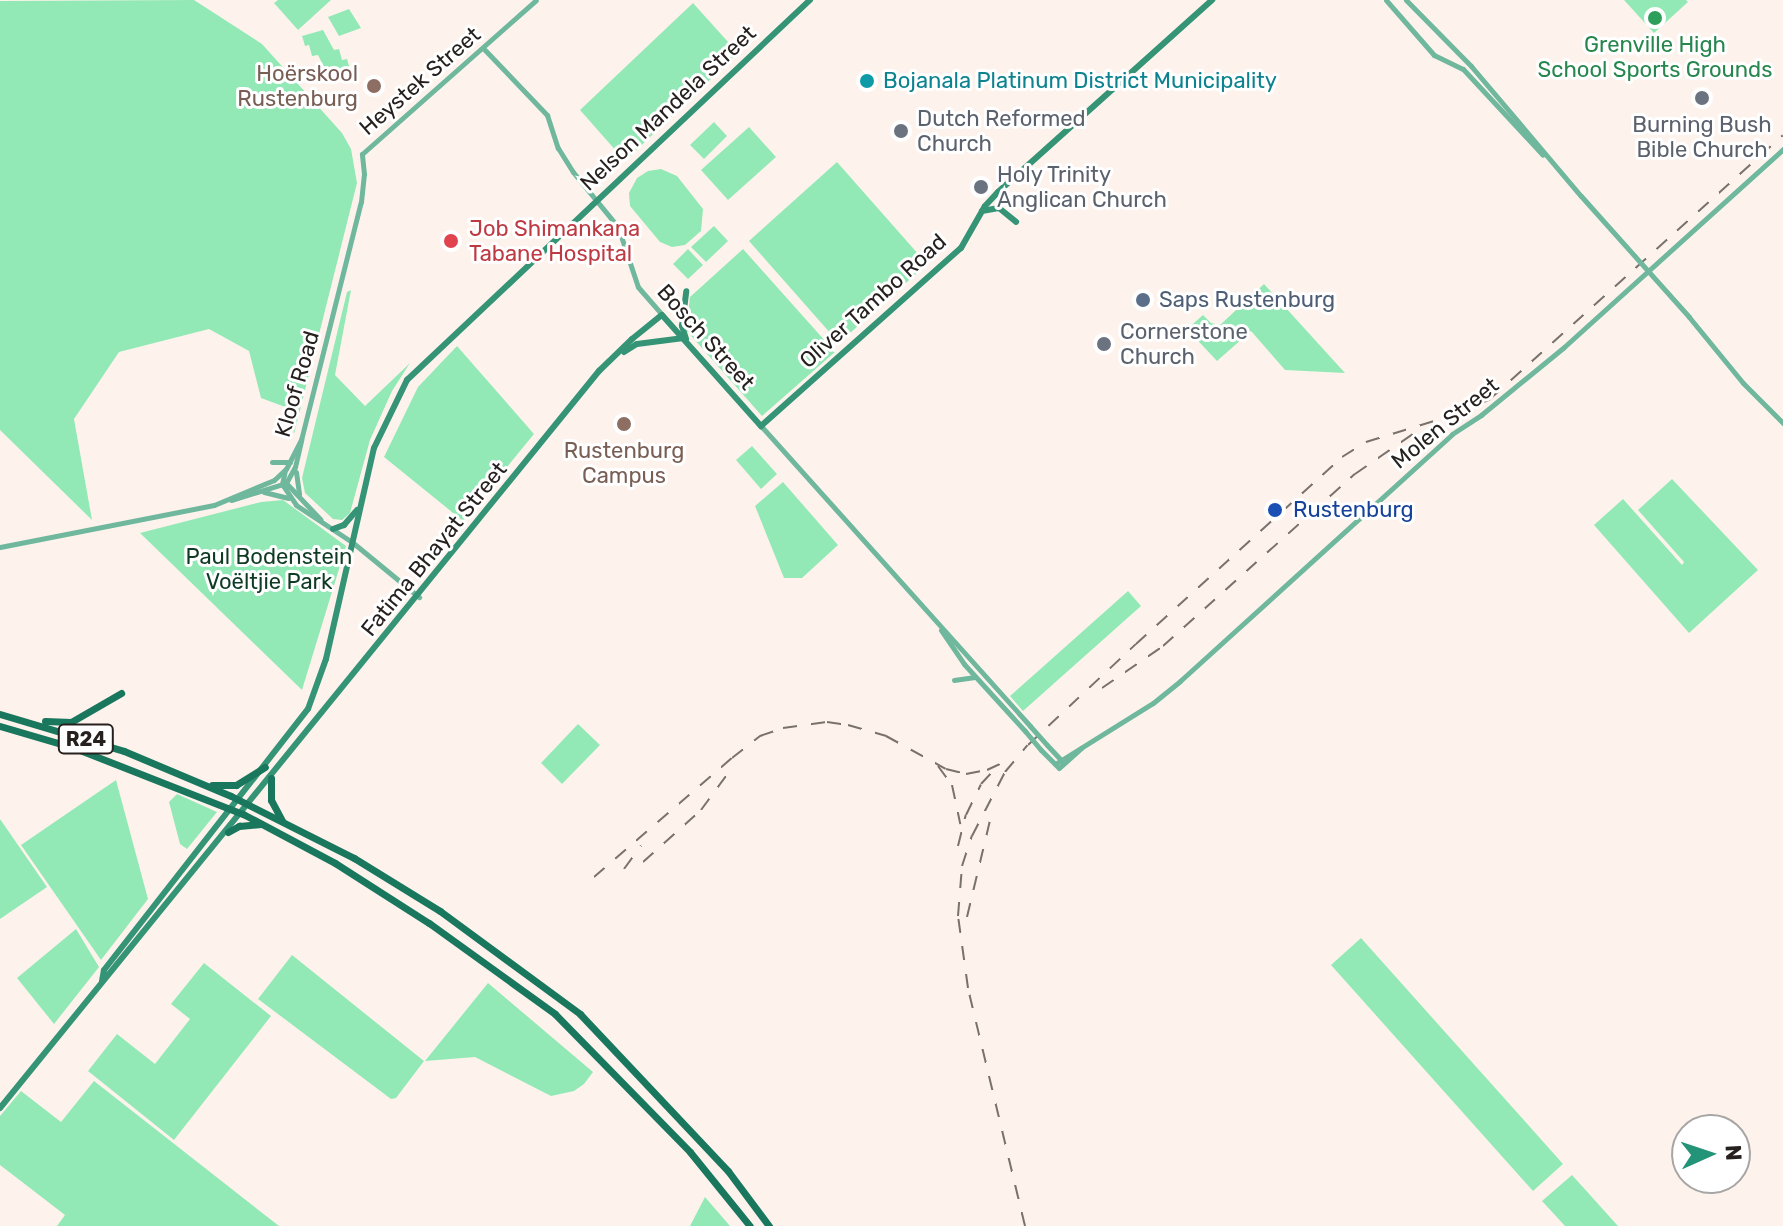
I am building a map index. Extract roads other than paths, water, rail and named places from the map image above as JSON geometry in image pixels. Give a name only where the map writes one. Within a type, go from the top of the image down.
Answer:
[{"type":"main road","name":"Nelson Mandela Street","points":[[102,981],[104,970],[300,722],[315,692],[326,659],[378,436],[407,380],[802,4],[810,0]]},
{"type":"main road","name":"Oliver Tambo Road","points":[[761,426],[961,248],[982,211],[998,192],[1212,0]]},
{"type":"main road","points":[[982,211],[999,208],[1016,222]]},
{"type":"main road","points":[[587,387],[632,346],[686,340],[682,326],[686,291]]},
{"type":"main road","name":"Bosch Street","points":[[662,315],[761,426]]},
{"type":"main road","name":"Fatima Bhayat Street","points":[[102,981],[243,814],[587,387],[623,347],[662,315]]},
{"type":"main road","points":[[333,529],[349,522],[359,507]]},
{"type":"main road","points":[[27,721],[67,724],[121,693]]},
{"type":"main road","name":"R24","points":[[0,714],[124,751],[249,805]]},
{"type":"main road","name":"R24","points":[[0,726],[72,747],[243,814]]},
{"type":"main road","points":[[202,784],[236,785],[265,767]]},
{"type":"main road","points":[[271,778],[271,800],[282,821]]},
{"type":"main road","points":[[249,805],[407,890],[554,992],[629,1062],[728,1171],[769,1226]]},
{"type":"main road","points":[[243,814],[335,863],[416,915],[555,1014],[690,1152],[750,1226]]},
{"type":"main road","points":[[228,832],[239,826],[263,824]]},
{"type":"main road","points":[[0,1108],[102,981]]},
{"type":"street","name":"Heystek Street","points":[[362,154],[536,0]]},
{"type":"street","points":[[1386,0],[1434,55],[1463,69],[1547,157]]},
{"type":"street","points":[[1406,0],[1471,66],[1743,383],[1783,423]]},
{"type":"street","name":"Bosch Street","points":[[483,48],[547,115],[553,137],[564,158],[621,233],[640,290],[662,315]]},
{"type":"street","name":"Molen Street","points":[[1084,744],[1153,703],[1208,657],[1443,442],[1510,392],[1583,330],[1783,149]]},
{"type":"street","name":"Kloof Road","points":[[0,547],[192,511],[230,500],[274,480],[293,464],[361,202],[364,174],[362,154]]},
{"type":"street","name":"Bosch Street","points":[[761,426],[1027,728],[1041,750],[1060,764]]},
{"type":"street","points":[[272,462],[293,464]]},
{"type":"street","points":[[230,500],[264,492],[283,483],[293,464]]},
{"type":"street","points":[[293,464],[300,497]]},
{"type":"street","points":[[286,469],[283,483],[289,499]]},
{"type":"street","points":[[274,480],[283,483],[300,497],[321,520]]},
{"type":"street","points":[[264,492],[289,499],[321,520],[419,597]]},
{"type":"street","name":"Bosch Street","points":[[940,629],[976,677],[1055,753],[1060,764]]},
{"type":"street","points":[[954,680],[976,677]]},
{"type":"street","points":[[1060,764],[1084,744]]},
{"type":"street","points":[[1060,764],[1084,744]]},
{"type":"street","points":[[1055,753],[1074,750]]},
{"type":"railway","points":[[1025,1226],[968,988],[958,916],[962,866],[972,836],[1005,772],[1028,745],[1136,644],[1342,457],[1366,442],[1457,414],[1490,399],[1783,135]]},
{"type":"railway","points":[[1102,688],[1163,646],[1355,474],[1417,431]]},
{"type":"railway","points":[[594,877],[732,758],[760,736],[783,728],[827,722],[848,725],[886,736],[946,769],[966,774],[1002,763]]},
{"type":"railway","points":[[643,862],[701,810],[734,765]]},
{"type":"railway","points":[[938,766],[952,785],[960,824]]},
{"type":"railway","points":[[958,846],[966,815],[981,784],[996,768]]},
{"type":"railway","points":[[967,917],[991,816]]},
{"type":"railway","points":[[624,869],[641,846]]},
{"type":"place","name":"Grenville High School Sports Grounds","points":[[1655,18]]},
{"type":"place","name":"Bojanala Platinum District Municipality","points":[[867,81]]},
{"type":"place","name":"Hoërskool Rustenburg","points":[[374,86]]},
{"type":"place","name":"Burning Bush Bible Church","points":[[1702,98]]},
{"type":"place","name":"Dutch Reformed Church","points":[[901,131]]},
{"type":"place","name":"Holy Trinity Anglican Church","points":[[981,187]]},
{"type":"place","name":"Job Shimankana Tabane Hospital","points":[[451,241]]},
{"type":"place","name":"Saps Rustenburg","points":[[1143,300]]},
{"type":"place","name":"Cornerstone Church","points":[[1104,344]]},
{"type":"place","name":"Rustenburg Campus","points":[[624,424]]},
{"type":"place","name":"Rustenburg","points":[[1275,510]]},
{"type":"park label","name":"Paul Bodenstein Voëltjie Park","points":[[269,568]]}]
